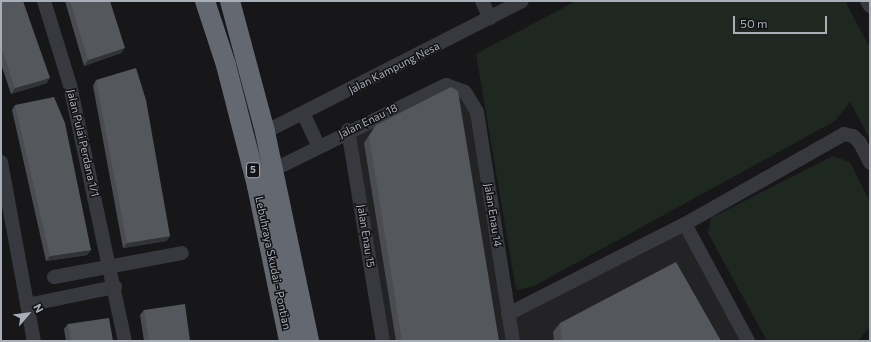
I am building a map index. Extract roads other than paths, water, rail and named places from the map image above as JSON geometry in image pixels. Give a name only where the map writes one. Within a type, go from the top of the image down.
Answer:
[{"type":"highway","name":"Lebuhraya Skudai - Pontian","points":[[205,1],[226,65],[257,186],[289,341]]},
{"type":"highway","name":"Lebuhraya Skudai - Pontian","points":[[230,1],[265,132],[309,341]]},
{"type":"street","name":"Jalan Pulai Perdana 1/1","points":[[44,1],[70,85],[115,287],[125,341]]},
{"type":"street","points":[[482,1],[490,18]]},
{"type":"street","name":"Jalan Kampung Nesa","points":[[265,132],[304,115],[522,1]]},
{"type":"street","points":[[867,1],[870,6]]},
{"type":"street","name":"Jalan Enau 18","points":[[273,170],[348,130],[446,85],[465,92]]},
{"type":"street","name":"Jalan Enau 14","points":[[465,92],[477,112],[512,341]]},
{"type":"street","points":[[304,115],[318,146]]},
{"type":"street","name":"Jalan Enau 15","points":[[348,130],[383,341]]},
{"type":"street","points":[[508,314],[685,224],[844,134],[853,136],[860,143],[870,164]]},
{"type":"street","points":[[1,162],[34,341]]},
{"type":"street","points":[[685,224],[748,341]]},
{"type":"street","points":[[54,277],[110,264],[182,253]]},
{"type":"street","points":[[27,305],[115,287]]}]
